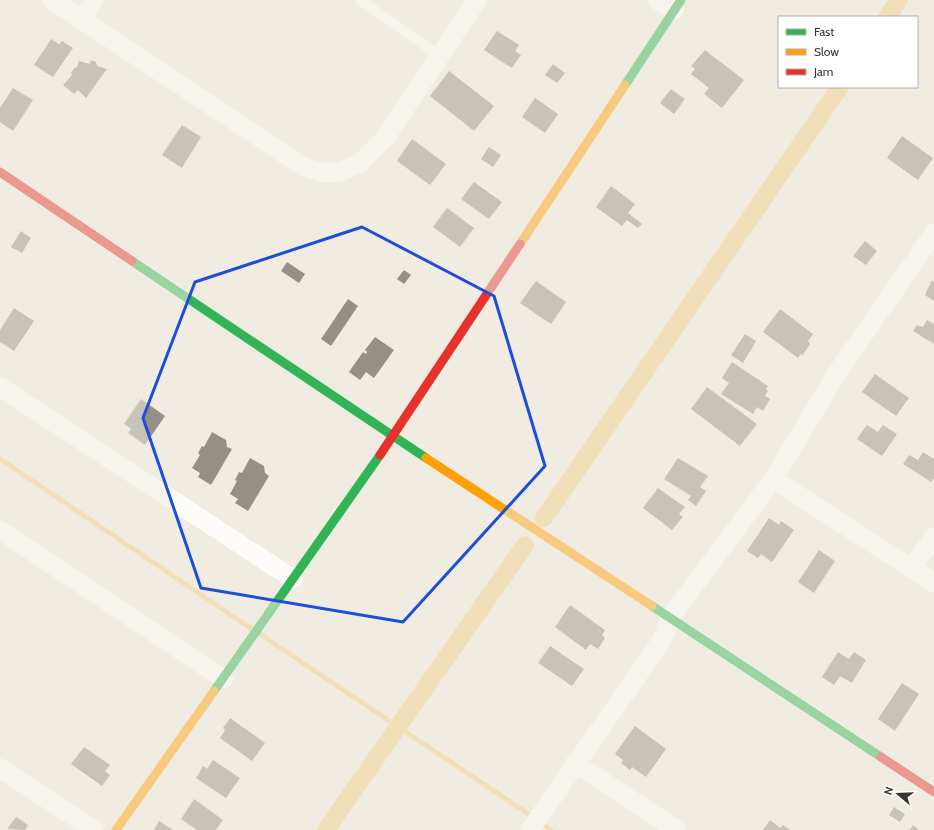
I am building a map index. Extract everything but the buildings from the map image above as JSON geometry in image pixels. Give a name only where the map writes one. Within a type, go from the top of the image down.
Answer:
[{"type":"street","points":[[52,0],[304,167],[324,173],[340,172],[360,163],[385,138],[477,0]]},
{"type":"street","points":[[81,19],[94,0]]},
{"type":"street","points":[[116,830],[224,679],[393,436],[678,5],[657,0]]},
{"type":"street","points":[[0,172],[393,436],[934,792]]},
{"type":"street","points":[[530,830],[575,763],[662,640],[670,618],[773,479],[837,373],[934,233]]},
{"type":"street","points":[[0,387],[293,579]]},
{"type":"street","points":[[773,479],[934,583]]},
{"type":"street","points":[[0,530],[224,679]]},
{"type":"street","points":[[911,568],[934,537]]},
{"type":"street","points":[[575,763],[677,830]]},
{"type":"street","points":[[0,768],[94,830]]},
{"type":"lane","points":[[360,0],[440,56]]},
{"type":"highlighted area","points":[[362,227],[494,296],[545,466],[403,622],[201,588],[143,418],[195,282]]},
{"type":"waterway","points":[[888,16],[899,0]]},
{"type":"waterway","points":[[544,518],[839,88]]},
{"type":"waterway","points":[[0,459],[252,629]]},
{"type":"waterway","points":[[326,830],[525,545]]},
{"type":"waterway","points":[[260,634],[534,818]]},
{"type":"waterway","points":[[540,823],[551,830]]},
{"type":"traffic: fast","points":[[625,85],[681,0]]},
{"type":"traffic: fast","points":[[132,261],[426,458]]},
{"type":"traffic: fast","points":[[214,691],[380,455]]},
{"type":"traffic: fast","points":[[652,606],[881,757]]},
{"type":"traffic: slow","points":[[520,244],[625,85]]},
{"type":"traffic: slow","points":[[426,458],[652,606]]},
{"type":"traffic: slow","points":[[116,830],[214,691]]},
{"type":"traffic: jam","points":[[0,172],[132,261]]},
{"type":"traffic: jam","points":[[380,455],[520,244]]},
{"type":"traffic: jam","points":[[881,757],[934,792]]}]
